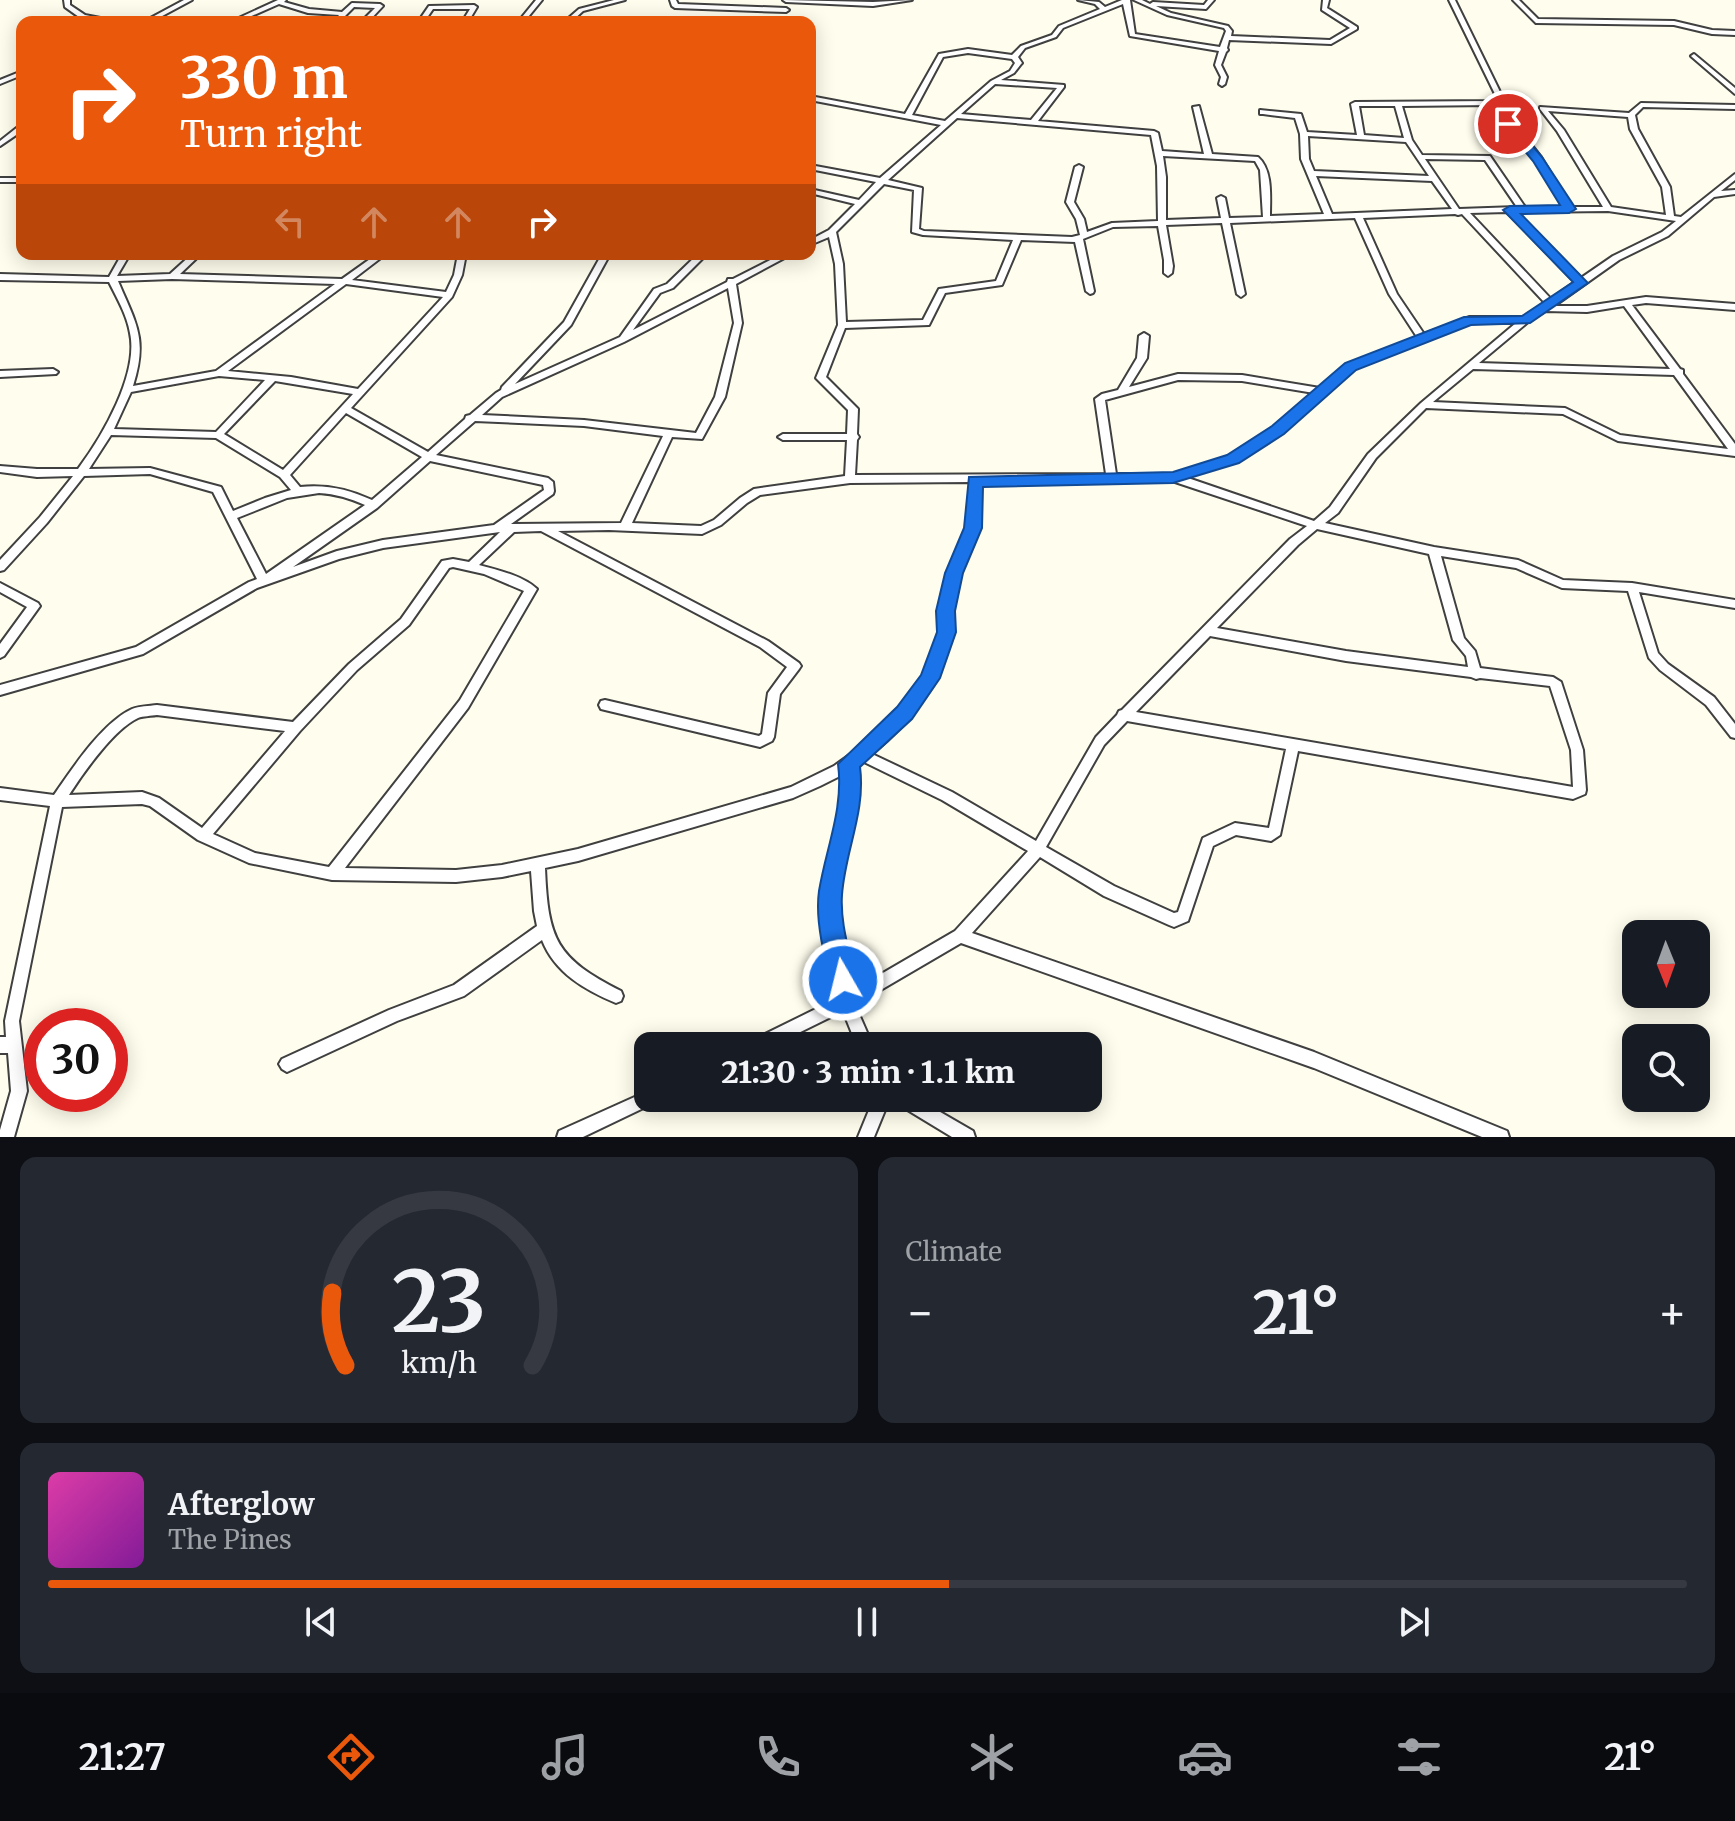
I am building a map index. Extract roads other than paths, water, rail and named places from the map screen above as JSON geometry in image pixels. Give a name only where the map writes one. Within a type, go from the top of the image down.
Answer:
[{"type":"street","points":[[67,0],[67,6],[82,16]]},
{"type":"street","points":[[158,16],[189,0]]},
{"type":"street","points":[[526,16],[539,0]]},
{"type":"street","points":[[574,16],[581,10],[622,0]]},
{"type":"street","points":[[673,0],[675,6],[786,10]]},
{"type":"street","points":[[785,16],[788,0],[879,4],[909,0]]},
{"type":"street","points":[[1081,0],[1097,3],[1105,10]]},
{"type":"street","points":[[1137,0],[1169,14],[1221,24],[1229,31],[1218,65],[1224,77],[1222,84]]},
{"type":"street","points":[[1149,4],[1206,7],[1211,0]]},
{"type":"street","points":[[1227,38],[1337,41],[1355,28],[1326,11],[1326,0]]},
{"type":"street","points":[[1452,0],[1499,96],[1495,103]]},
{"type":"street","points":[[1516,0],[1536,21],[1674,23],[1712,32],[1735,33]]},
{"type":"street","points":[[246,16],[280,1],[308,11],[344,14],[352,5],[380,6],[370,16]]},
{"type":"street","points":[[1014,57],[1023,47],[1052,37],[1061,27],[1127,1],[1130,34],[1135,37],[1225,50]]},
{"type":"street","points":[[425,16],[431,7],[474,7],[469,16]]},
{"type":"street","points":[[816,240],[832,232],[881,182],[959,116],[993,82],[1012,72],[1019,63],[1014,57],[968,51],[941,55],[907,117]]},
{"type":"street","points":[[1694,56],[1735,92]]},
{"type":"street","points":[[993,82],[1062,86],[1034,121]]},
{"type":"street","points":[[816,99],[947,124]]},
{"type":"street","points":[[1361,137],[1355,104],[1495,103]]},
{"type":"street","points":[[1495,103],[1538,159],[1569,209]]},
{"type":"street","points":[[1398,105],[1408,140],[1434,179],[1461,213],[1547,306],[1587,309],[1626,302],[1735,307]]},
{"type":"street","points":[[1608,209],[1560,130],[1542,108],[1631,115],[1641,105],[1735,107]]},
{"type":"street","points":[[1197,107],[1208,154]]},
{"type":"street","points":[[1263,112],[1295,115],[1304,134],[1305,159],[1329,217]]},
{"type":"street","points":[[1631,115],[1634,129],[1666,187],[1675,219]]},
{"type":"street","points":[[959,116],[1154,133],[1165,195],[1162,224],[1170,257],[1168,273]]},
{"type":"street","points":[[1304,134],[1408,140]]},
{"type":"street","points":[[1158,153],[1208,154],[1261,161],[1266,216]]},
{"type":"street","points":[[1420,157],[1487,158],[1523,209]]},
{"type":"street","points":[[1079,167],[1070,202],[1080,219],[1090,291]]},
{"type":"street","points":[[816,168],[920,190],[915,228],[918,232],[1018,238],[1081,238],[1112,225],[1226,221],[1266,216],[1608,209],[1675,219]]},
{"type":"street","points":[[1311,173],[1434,179]]},
{"type":"street","points":[[785,1032],[846,1002],[960,936],[1037,851],[1084,766],[1123,715],[1294,542],[1334,510],[1372,456],[1424,405],[1525,320],[1616,258],[1665,234],[1675,219],[1735,176]]},
{"type":"street","points":[[816,192],[860,203]]},
{"type":"street","points":[[1707,196],[1735,192]]},
{"type":"street","points":[[1221,198],[1241,294]]},
{"type":"street","points":[[1510,210],[1581,283]]},
{"type":"street","points":[[1358,215],[1393,294],[1421,336]]},
{"type":"street","points":[[832,232],[839,264],[842,325],[821,378],[853,409],[850,479]]},
{"type":"street","points":[[816,235],[821,237]]},
{"type":"street","points":[[842,325],[926,323],[942,291],[999,283],[1018,238]]},
{"type":"street","points":[[112,278],[122,260]]},
{"type":"street","points":[[172,276],[190,260]]},
{"type":"street","points":[[219,373],[374,260]]},
{"type":"street","points":[[284,475],[449,295],[461,260]]},
{"type":"street","points":[[264,581],[275,570],[373,505],[469,418],[499,395],[568,323],[603,260]]},
{"type":"street","points":[[621,340],[657,291],[670,286],[697,260]]},
{"type":"street","points":[[499,395],[621,340],[775,260]]},
{"type":"street","points":[[0,277],[172,276],[345,282],[449,295]]},
{"type":"street","points":[[0,567],[43,522],[109,432],[125,390],[135,334],[112,278]]},
{"type":"street","points":[[469,418],[584,423],[699,437],[720,397],[738,323],[731,281]]},
{"type":"street","points":[[1626,302],[1680,372],[1735,452]]},
{"type":"street","points":[[0,690],[139,651],[264,581],[337,555],[383,544],[512,527],[625,526],[702,530],[715,527],[744,498],[758,492],[850,479],[975,481],[1173,477],[1233,459],[1278,430],[1350,367],[1367,363],[1421,336],[1478,319],[1525,320]]},
{"type":"street","points":[[1121,392],[1142,358],[1144,336]]},
{"type":"street","points":[[1471,366],[1680,372]]},
{"type":"street","points":[[0,374],[53,372]]},
{"type":"street","points":[[125,390],[219,373],[358,392]]},
{"type":"street","points":[[1112,479],[1100,399],[1184,377],[1242,378],[1323,392]]},
{"type":"street","points":[[218,435],[273,378]]},
{"type":"street","points":[[1424,405],[1565,411],[1618,438],[1735,452]]},
{"type":"street","points":[[346,409],[429,457],[548,482],[549,491],[497,528]]},
{"type":"street","points":[[109,432],[218,435],[284,475],[296,489]]},
{"type":"street","points":[[625,526],[668,435]]},
{"type":"street","points":[[783,437],[854,437]]},
{"type":"street","points":[[0,469],[167,475],[217,490],[264,581]]},
{"type":"street","points":[[1173,477],[1315,525],[1434,551],[1518,564],[1575,586],[1632,587],[1735,604]]},
{"type":"street","points":[[0,794],[57,801],[142,798],[154,802],[203,836],[254,859],[332,874],[456,876],[538,864],[793,792],[823,781],[862,755],[920,694],[939,657],[954,573],[973,528],[975,481]]},
{"type":"street","points":[[232,516],[296,489],[350,491],[373,505]]},
{"type":"street","points":[[471,566],[512,527]]},
{"type":"street","points":[[541,527],[764,644],[795,666],[774,693],[768,737],[760,742],[605,705]]},
{"type":"street","points":[[1434,551],[1459,640],[1471,654],[1476,674]]},
{"type":"street","points":[[203,836],[296,727],[353,667],[405,622],[446,564],[453,562],[471,566],[529,588],[532,593],[464,704],[332,874]]},
{"type":"street","points":[[0,587],[34,606],[0,653]]},
{"type":"street","points":[[1632,587],[1653,655],[1664,667],[1700,691],[1735,733]]},
{"type":"street","points":[[1123,715],[1578,793],[1577,750],[1557,685],[1549,680],[1476,674],[1346,656],[1208,631]]},
{"type":"street","points":[[6,1137],[19,1091],[6,1045],[57,801],[88,756],[121,723],[136,713],[157,710],[296,727]]},
{"type":"street","points":[[862,755],[947,796],[1037,851],[1149,910],[1180,920],[1208,842],[1235,829],[1271,835],[1275,831],[1293,745]]},
{"type":"street","points":[[849,764],[851,783],[847,819],[830,893],[830,912],[837,935],[846,1002],[859,1032]]},
{"type":"street","points":[[538,864],[542,931],[557,957],[589,984],[616,996]]},
{"type":"street","points":[[287,1064],[394,1015],[459,991],[542,931]]},
{"type":"street","points":[[960,936],[1314,1060],[1501,1137]]},
{"type":"street","points":[[565,1137],[587,1133],[634,1106]]},
{"type":"street","points":[[866,1137],[876,1112]]},
{"type":"street","points":[[925,1112],[967,1137]]}]
